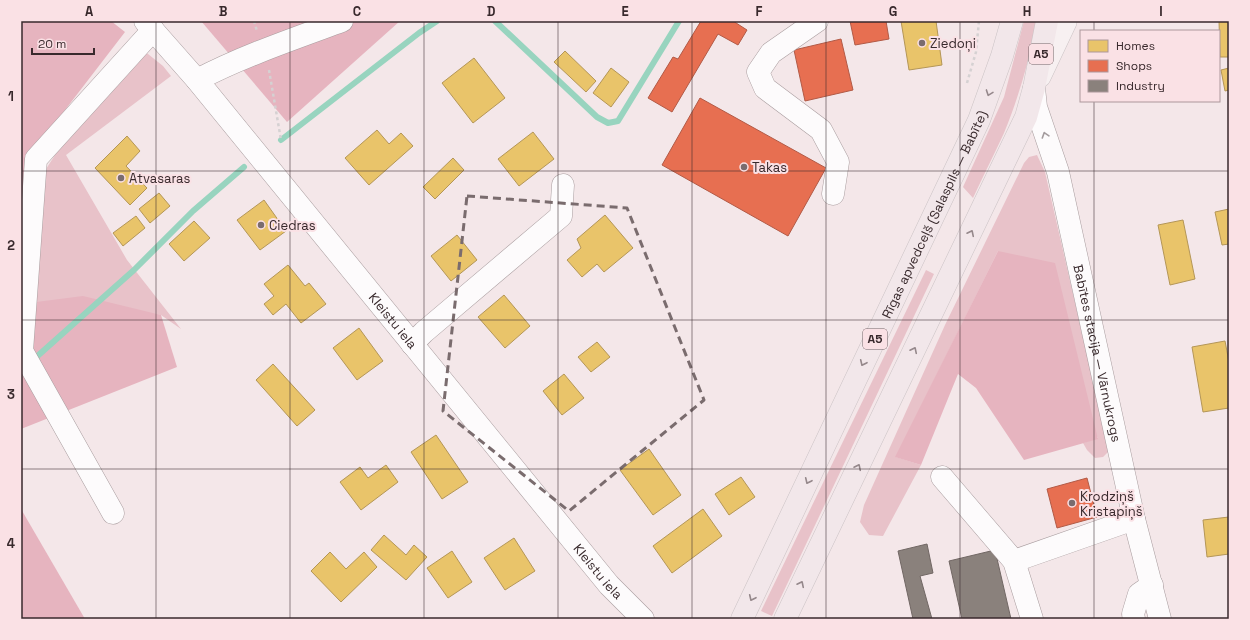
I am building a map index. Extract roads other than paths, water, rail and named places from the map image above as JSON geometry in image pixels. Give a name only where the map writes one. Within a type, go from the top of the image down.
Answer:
[{"type":"highway","points":[[1002,56],[1006,21]]},
{"type":"highway","name":"Rīgas apvedceļš (Salaspils — Babīte)","points":[[742,619],[979,120],[1002,56],[1012,21]]},
{"type":"highway","name":"A5","points":[[785,619],[1026,117],[1034,88],[1047,21]]},
{"type":"main road","name":"A5","points":[[1034,88],[1066,21]]},
{"type":"street","points":[[197,80],[224,66],[265,49],[342,21]]},
{"type":"street","points":[[817,21],[771,53],[758,72],[765,88],[821,130],[838,162],[833,194]]},
{"type":"street","points":[[112,513],[22,351],[36,159],[149,26]]},
{"type":"street","name":"Kleistu iela","points":[[149,26],[197,80],[609,585],[643,619]]},
{"type":"street","name":"Babītes stacija — Vārnukrogs","points":[[1034,88],[1036,107],[1058,172],[1134,518],[1160,619]]},
{"type":"street","points":[[412,344],[424,332],[561,216],[563,185]]},
{"type":"street","points":[[942,477],[1014,561],[1032,619]]},
{"type":"street","points":[[1014,561],[1134,518]]},
{"type":"street","points":[[1134,619],[1133,614],[1139,594],[1152,585]]},
{"type":"waterway","points":[[281,140],[419,33],[437,21]]},
{"type":"waterway","points":[[495,21],[597,117],[608,123],[618,121],[679,21]]},
{"type":"waterway","points":[[33,360],[134,270],[193,211],[244,167]]},
{"type":"place","name":"Ziedoņi","points":[[922,43]]},
{"type":"place","name":"Takas","points":[[744,167]]},
{"type":"place","name":"Atvasaras","points":[[121,178]]},
{"type":"place","name":"Ciedras","points":[[261,225]]},
{"type":"place","name":"Krodziņš Kristapiņš","points":[[1072,503]]}]
